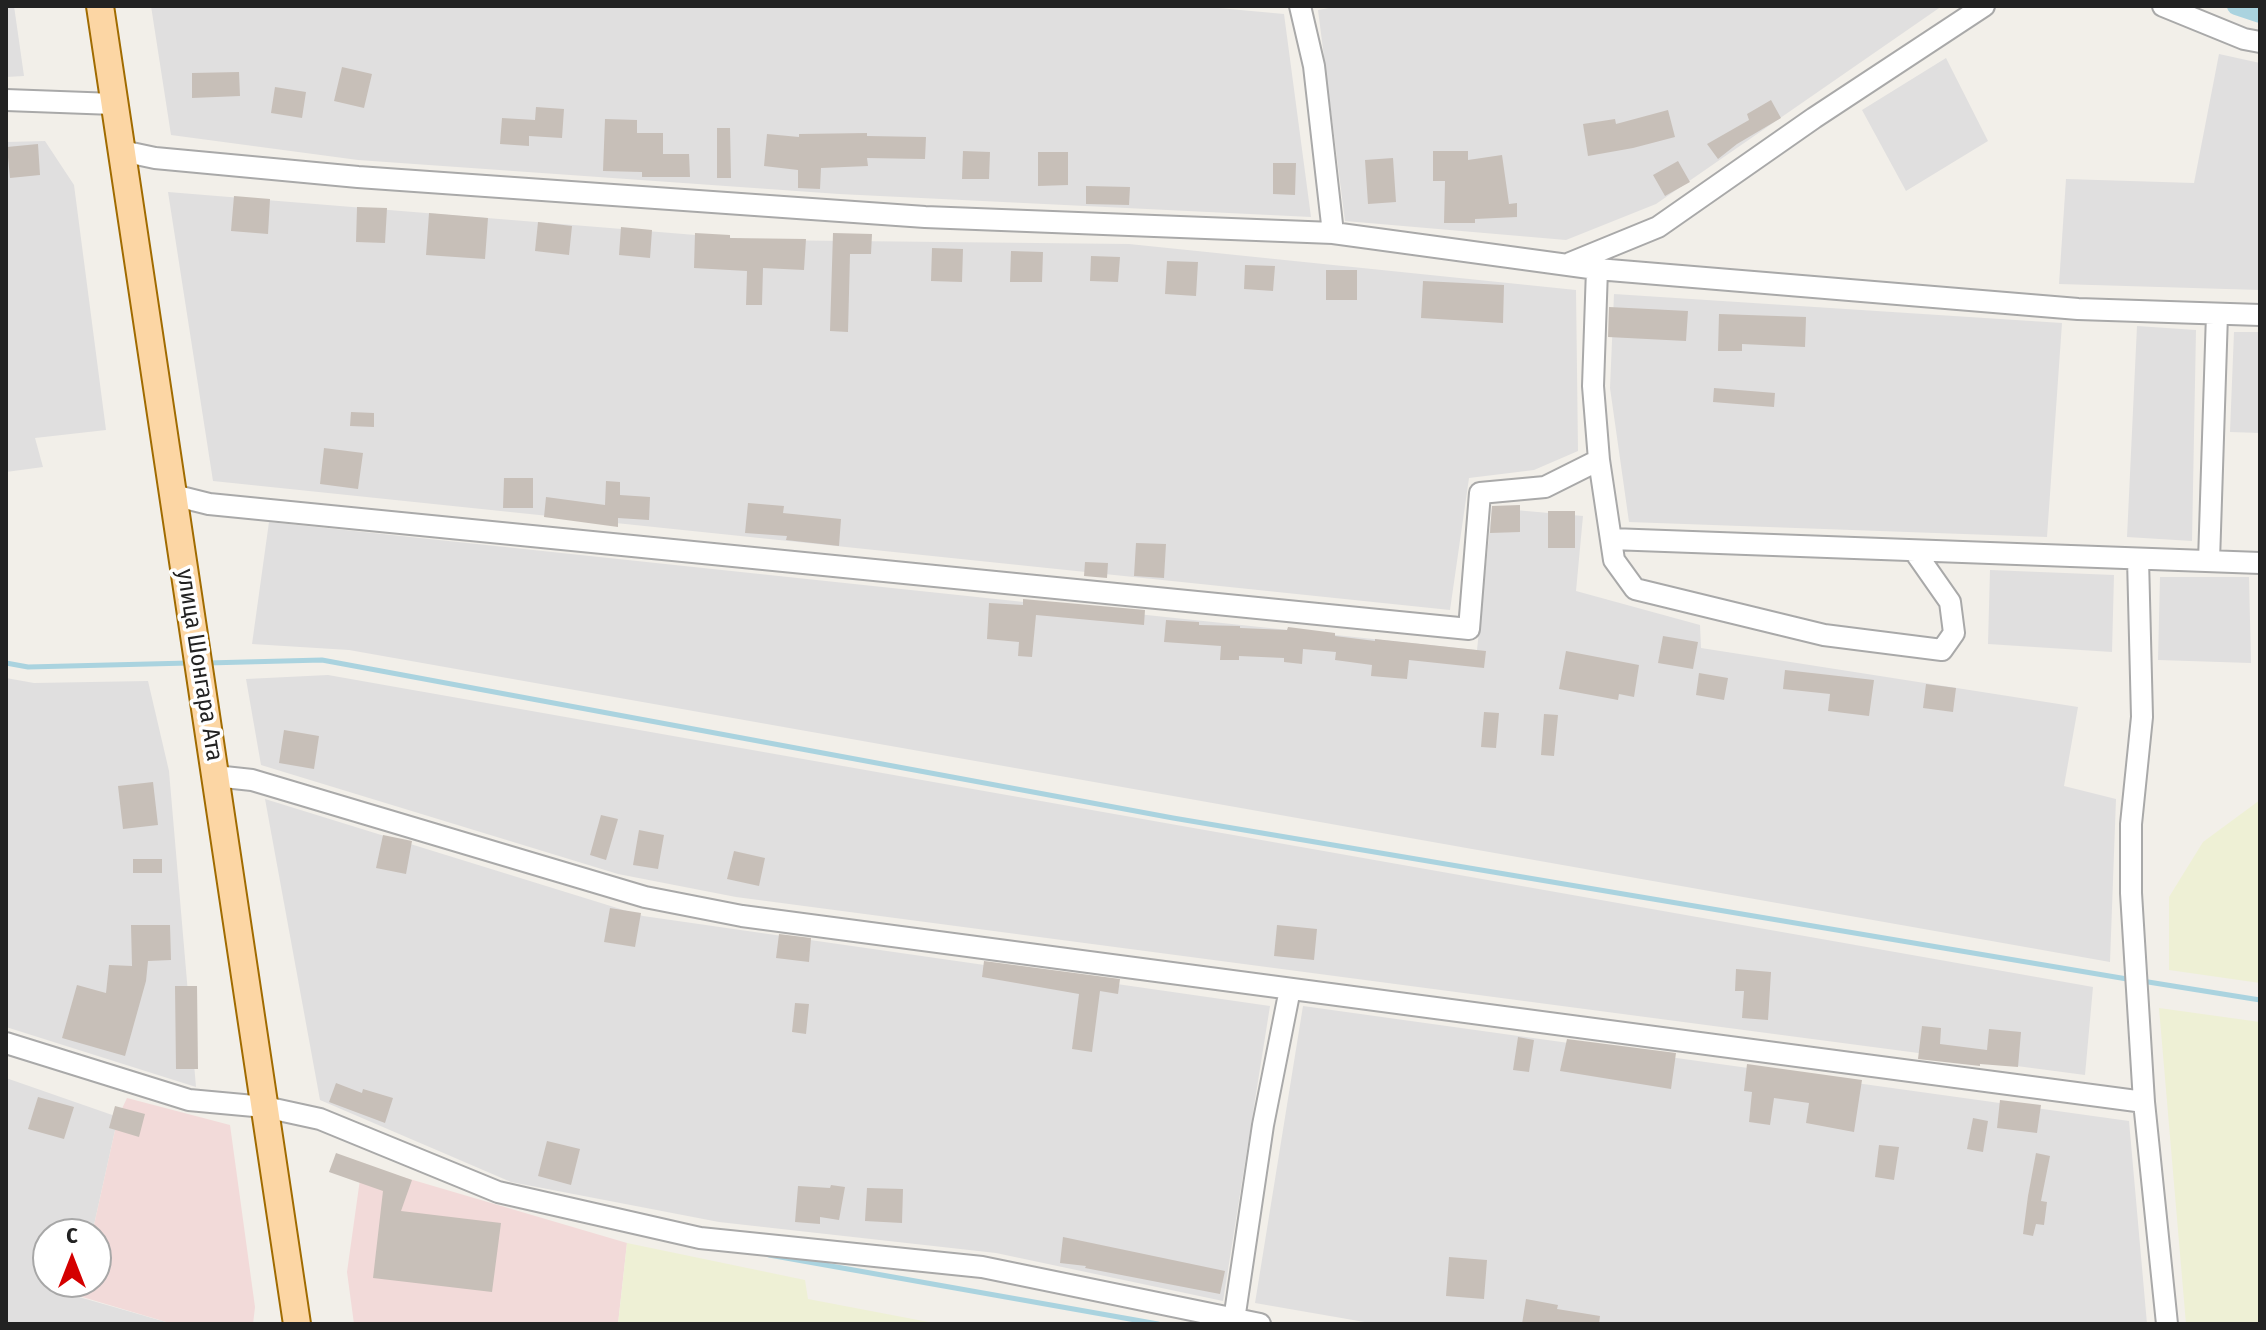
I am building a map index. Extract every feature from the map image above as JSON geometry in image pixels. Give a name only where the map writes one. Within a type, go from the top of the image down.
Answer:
[{"type":"main road","name":"улица Шонгара Ата","points":[[100,6],[297,1324]]},
{"type":"street","points":[[1300,6],[1314,66],[1333,233]]},
{"type":"street","points":[[1566,265],[1658,227],[1814,118],[1984,6]]},
{"type":"street","points":[[2163,6],[2244,39],[2260,42]]},
{"type":"street","points":[[6,100],[114,104]]},
{"type":"street","points":[[122,151],[155,158],[358,177],[909,216],[1333,233],[1597,269],[2078,309],[2260,315]]},
{"type":"street","points":[[1597,269],[1593,386],[1599,460],[1614,560],[1635,589],[1824,635],[1942,650],[1954,633],[1950,602],[1915,552]]},
{"type":"street","points":[[2209,561],[2217,314]]},
{"type":"street","points":[[173,495],[209,504],[1469,629],[1480,493],[1545,487],[1599,460]]},
{"type":"street","points":[[1611,539],[2260,563]]},
{"type":"street","points":[[2138,559],[2142,717],[2131,824],[2131,893],[2144,1102],[2167,1324]]},
{"type":"street","points":[[215,776],[252,780],[645,897],[742,916],[2144,1102]]},
{"type":"street","points":[[1234,1320],[1263,1125],[1290,989]]},
{"type":"street","points":[[6,1043],[189,1100],[265,1107],[320,1119],[498,1192],[700,1238],[982,1267],[1260,1324]]},
{"type":"shaded area","points":[[6,6],[14,6],[24,76],[6,77]]},
{"type":"shaded area","points":[[151,6],[1197,6],[1284,14],[1311,217],[839,194],[358,160],[171,135]]},
{"type":"shaded area","points":[[1340,6],[1942,6],[1656,204],[1566,240],[1345,221],[1318,10]]},
{"type":"shaded area","points":[[2219,54],[2260,63],[2260,290],[2059,284],[2066,179],[2194,183]]},
{"type":"shaded area","points":[[1946,58],[1988,141],[1906,191],[1862,110]]},
{"type":"shaded area","points":[[45,141],[74,185],[106,430],[35,438],[43,467],[6,472],[6,142]]},
{"type":"shaded area","points":[[168,192],[757,240],[1129,244],[1576,290],[1578,451],[1534,470],[1469,478],[1450,610],[213,481]]},
{"type":"shaded area","points":[[1614,294],[2062,323],[2047,537],[1629,522],[1610,388]]},
{"type":"shaded area","points":[[2137,326],[2196,330],[2192,541],[2127,537]]},
{"type":"shaded area","points":[[2234,332],[2260,332],[2260,433],[2230,432]]},
{"type":"shaded area","points":[[1492,508],[1583,516],[1576,591],[1700,625],[1701,648],[2078,707],[2064,786],[2116,799],[2110,962],[349,650],[252,644],[269,522],[1477,650]]},
{"type":"shaded area","points":[[1990,570],[2114,575],[2112,652],[1988,644]]},
{"type":"shaded area","points":[[2160,577],[2249,577],[2251,663],[2158,660]]},
{"type":"shaded area","points":[[328,675],[2093,987],[2085,1075],[736,897],[618,874],[261,765],[246,679]]},
{"type":"shaded area","points":[[6,678],[34,683],[148,681],[169,771],[196,1087],[6,1027]]},
{"type":"shaded area","points":[[265,799],[643,916],[1270,1006],[1223,1301],[996,1253],[719,1222],[511,1182],[320,1100]]},
{"type":"shaded area","points":[[1303,1006],[2129,1121],[2147,1324],[1376,1324],[1255,1303]]},
{"type":"shaded area","points":[[6,1078],[118,1117],[96,1218],[32,1218],[32,1298],[82,1298],[173,1324],[6,1324]]},
{"type":"shaded area","points":[[127,1098],[230,1125],[255,1307],[253,1324],[173,1324],[86,1298],[112,1298],[112,1218],[96,1218],[118,1117]]},
{"type":"shaded area","points":[[362,1165],[627,1243],[618,1324],[354,1324],[347,1272]]},
{"type":"green space","points":[[2260,800],[2260,983],[2169,970],[2169,897],[2203,842]]},
{"type":"green space","points":[[2159,1008],[2260,1022],[2260,1324],[2186,1324]]},
{"type":"green space","points":[[627,1243],[805,1280],[808,1299],[939,1324],[618,1324]]},
{"type":"building","points":[[342,67],[372,74],[364,108],[334,101]]},
{"type":"building","points":[[239,72],[240,96],[192,98],[192,73]]},
{"type":"building","points":[[275,87],[306,92],[302,118],[271,113]]},
{"type":"building","points":[[1771,100],[1781,118],[1718,159],[1707,144],[1749,120],[1747,114]]},
{"type":"building","points":[[536,107],[564,109],[562,138],[529,136],[529,146],[500,144],[502,118],[535,120]]},
{"type":"building","points":[[1668,110],[1675,137],[1588,156],[1583,124],[1615,119],[1616,124]]},
{"type":"building","points":[[605,119],[637,120],[637,133],[663,133],[663,154],[689,154],[690,177],[642,177],[642,172],[603,171]]},
{"type":"building","points":[[717,128],[730,128],[731,178],[717,178]]},
{"type":"building","points":[[867,133],[867,136],[926,137],[925,159],[867,158],[868,166],[821,168],[820,189],[798,188],[798,170],[764,166],[767,134],[799,137],[799,134]]},
{"type":"building","points":[[38,144],[40,175],[10,178],[7,147]]},
{"type":"building","points":[[963,151],[990,152],[989,179],[962,179]]},
{"type":"building","points":[[1433,151],[1468,151],[1468,160],[1502,155],[1509,204],[1517,203],[1517,217],[1475,219],[1475,223],[1444,223],[1445,181],[1433,181]]},
{"type":"building","points":[[1038,152],[1068,152],[1068,185],[1038,186]]},
{"type":"building","points":[[1393,158],[1396,202],[1368,204],[1365,160]]},
{"type":"building","points":[[1678,161],[1690,182],[1665,196],[1653,175]]},
{"type":"building","points":[[1273,163],[1296,163],[1295,195],[1273,194]]},
{"type":"building","points":[[1086,186],[1130,187],[1129,205],[1086,204]]},
{"type":"building","points":[[234,196],[270,199],[268,234],[231,231]]},
{"type":"building","points":[[357,207],[387,208],[385,243],[356,242]]},
{"type":"building","points":[[429,213],[488,218],[485,259],[426,255]]},
{"type":"building","points":[[538,222],[572,226],[569,255],[535,251]]},
{"type":"building","points":[[621,227],[652,230],[650,258],[619,255]]},
{"type":"building","points":[[695,233],[730,235],[730,238],[806,239],[804,270],[763,268],[762,305],[746,305],[747,271],[694,268]]},
{"type":"building","points":[[833,233],[872,234],[871,254],[850,254],[848,332],[830,331]]},
{"type":"building","points":[[932,248],[963,249],[962,282],[931,281]]},
{"type":"building","points":[[1011,251],[1043,252],[1042,282],[1010,282]]},
{"type":"building","points":[[1091,256],[1120,257],[1118,282],[1090,281]]},
{"type":"building","points":[[1167,261],[1198,262],[1196,296],[1165,294]]},
{"type":"building","points":[[1245,265],[1275,266],[1273,291],[1244,289]]},
{"type":"building","points":[[1326,270],[1357,270],[1357,300],[1326,300]]},
{"type":"building","points":[[1423,281],[1504,285],[1503,323],[1421,318]]},
{"type":"building","points":[[1609,307],[1688,311],[1686,341],[1608,337]]},
{"type":"building","points":[[1719,314],[1806,317],[1805,347],[1742,344],[1742,351],[1718,351]]},
{"type":"building","points":[[1714,388],[1775,393],[1774,407],[1713,402]]},
{"type":"building","points":[[351,412],[374,413],[374,427],[350,426]]},
{"type":"building","points":[[324,448],[363,453],[358,489],[320,484]]},
{"type":"building","points":[[504,478],[533,478],[533,508],[503,508]]},
{"type":"building","points":[[606,481],[620,482],[620,495],[650,497],[649,520],[618,518],[618,527],[544,517],[546,497],[605,505]]},
{"type":"building","points":[[748,503],[784,506],[783,513],[841,519],[839,546],[786,540],[787,536],[745,533]]},
{"type":"building","points":[[1520,505],[1520,532],[1490,533],[1492,506]]},
{"type":"building","points":[[1548,511],[1575,511],[1575,548],[1548,548]]},
{"type":"building","points":[[1136,543],[1166,544],[1164,578],[1134,576]]},
{"type":"building","points":[[1085,562],[1108,563],[1107,578],[1084,576]]},
{"type":"building","points":[[1023,599],[1145,610],[1144,625],[1036,615],[1032,657],[1018,656],[1019,642],[987,639],[989,603],[1023,605]]},
{"type":"building","points":[[1166,620],[1240,628],[1287,630],[1288,627],[1375,641],[1486,651],[1484,668],[1409,660],[1407,679],[1371,676],[1372,665],[1335,660],[1336,652],[1303,649],[1302,664],[1284,662],[1284,658],[1239,656],[1239,660],[1220,660],[1221,646],[1164,642]]},
{"type":"building","points":[[1663,636],[1698,642],[1693,669],[1658,663]]},
{"type":"building","points":[[1566,651],[1639,665],[1634,697],[1619,694],[1618,700],[1559,689]]},
{"type":"building","points":[[1785,670],[1874,680],[1869,716],[1828,711],[1830,694],[1783,689]]},
{"type":"building","points":[[1699,673],[1728,678],[1724,700],[1696,695]]},
{"type":"building","points":[[1926,684],[1956,688],[1953,712],[1923,708]]},
{"type":"building","points":[[1484,712],[1499,713],[1496,748],[1481,747]]},
{"type":"building","points":[[1544,714],[1558,715],[1554,756],[1541,755]]},
{"type":"building","points":[[284,730],[319,736],[314,769],[279,763]]},
{"type":"building","points":[[153,782],[158,825],[123,829],[118,786]]},
{"type":"building","points":[[601,815],[618,819],[606,860],[590,855]]},
{"type":"building","points":[[639,830],[664,835],[658,869],[633,865]]},
{"type":"building","points":[[383,835],[412,841],[406,874],[376,868]]},
{"type":"building","points":[[734,851],[765,858],[759,886],[727,879]]},
{"type":"building","points":[[133,859],[162,859],[162,873],[133,873]]},
{"type":"building","points":[[610,908],[641,913],[635,947],[604,942]]},
{"type":"building","points":[[131,925],[170,925],[171,960],[148,961],[146,981],[125,1056],[62,1038],[77,985],[106,993],[109,965],[132,966]]},
{"type":"building","points":[[1277,925],[1317,929],[1314,960],[1274,956]]},
{"type":"building","points":[[779,934],[811,938],[809,962],[776,958]]},
{"type":"building","points":[[984,961],[1120,979],[1118,994],[1100,991],[1092,1052],[1072,1049],[1079,994],[982,977]]},
{"type":"building","points":[[1736,969],[1771,972],[1768,1020],[1742,1018],[1744,991],[1735,991]]},
{"type":"building","points":[[175,986],[197,986],[198,1069],[176,1069]]},
{"type":"building","points":[[795,1003],[809,1004],[806,1034],[792,1032]]},
{"type":"building","points":[[1922,1026],[1941,1028],[1940,1044],[1987,1050],[1989,1029],[2021,1032],[2018,1067],[1918,1059]]},
{"type":"building","points":[[1518,1037],[1534,1040],[1529,1072],[1513,1070]]},
{"type":"building","points":[[1567,1039],[1676,1053],[1671,1089],[1560,1071]]},
{"type":"building","points":[[1747,1064],[1862,1080],[1854,1132],[1806,1123],[1809,1103],[1774,1098],[1770,1125],[1749,1122],[1752,1092],[1744,1091]]},
{"type":"building","points":[[336,1083],[362,1093],[363,1089],[393,1098],[385,1123],[329,1102]]},
{"type":"building","points":[[38,1097],[74,1107],[64,1139],[28,1129]]},
{"type":"building","points":[[2000,1100],[2041,1105],[2037,1133],[1997,1128]]},
{"type":"building","points":[[115,1106],[145,1114],[139,1137],[109,1128]]},
{"type":"building","points":[[1973,1118],[1988,1121],[1983,1152],[1967,1149]]},
{"type":"building","points":[[547,1141],[580,1149],[571,1185],[538,1176]]},
{"type":"building","points":[[1879,1145],[1899,1147],[1894,1180],[1875,1177]]},
{"type":"building","points":[[336,1153],[412,1180],[401,1211],[501,1223],[492,1292],[373,1278],[383,1191],[329,1172]]},
{"type":"building","points":[[2036,1153],[2050,1156],[2041,1201],[2047,1202],[2044,1225],[2036,1224],[2033,1236],[2023,1234]]},
{"type":"building","points":[[831,1185],[845,1187],[839,1220],[820,1217],[820,1224],[795,1222],[798,1186],[830,1188]]},
{"type":"building","points":[[867,1188],[903,1189],[902,1223],[865,1221]]},
{"type":"building","points":[[1063,1237],[1225,1271],[1220,1294],[1060,1263]]},
{"type":"building","points":[[1449,1257],[1487,1260],[1484,1299],[1446,1296]]},
{"type":"building","points":[[1526,1299],[1558,1305],[1557,1309],[1600,1316],[1599,1324],[1522,1324]]},
{"type":"waterway","points":[[2236,6],[2260,14]]},
{"type":"waterway","points":[[207,663],[322,660],[1173,818],[2133,980]]},
{"type":"waterway","points":[[6,663],[28,667],[189,663]]},
{"type":"waterway","points":[[2142,981],[2260,1000]]},
{"type":"waterway","points":[[769,1255],[1158,1324]]}]
